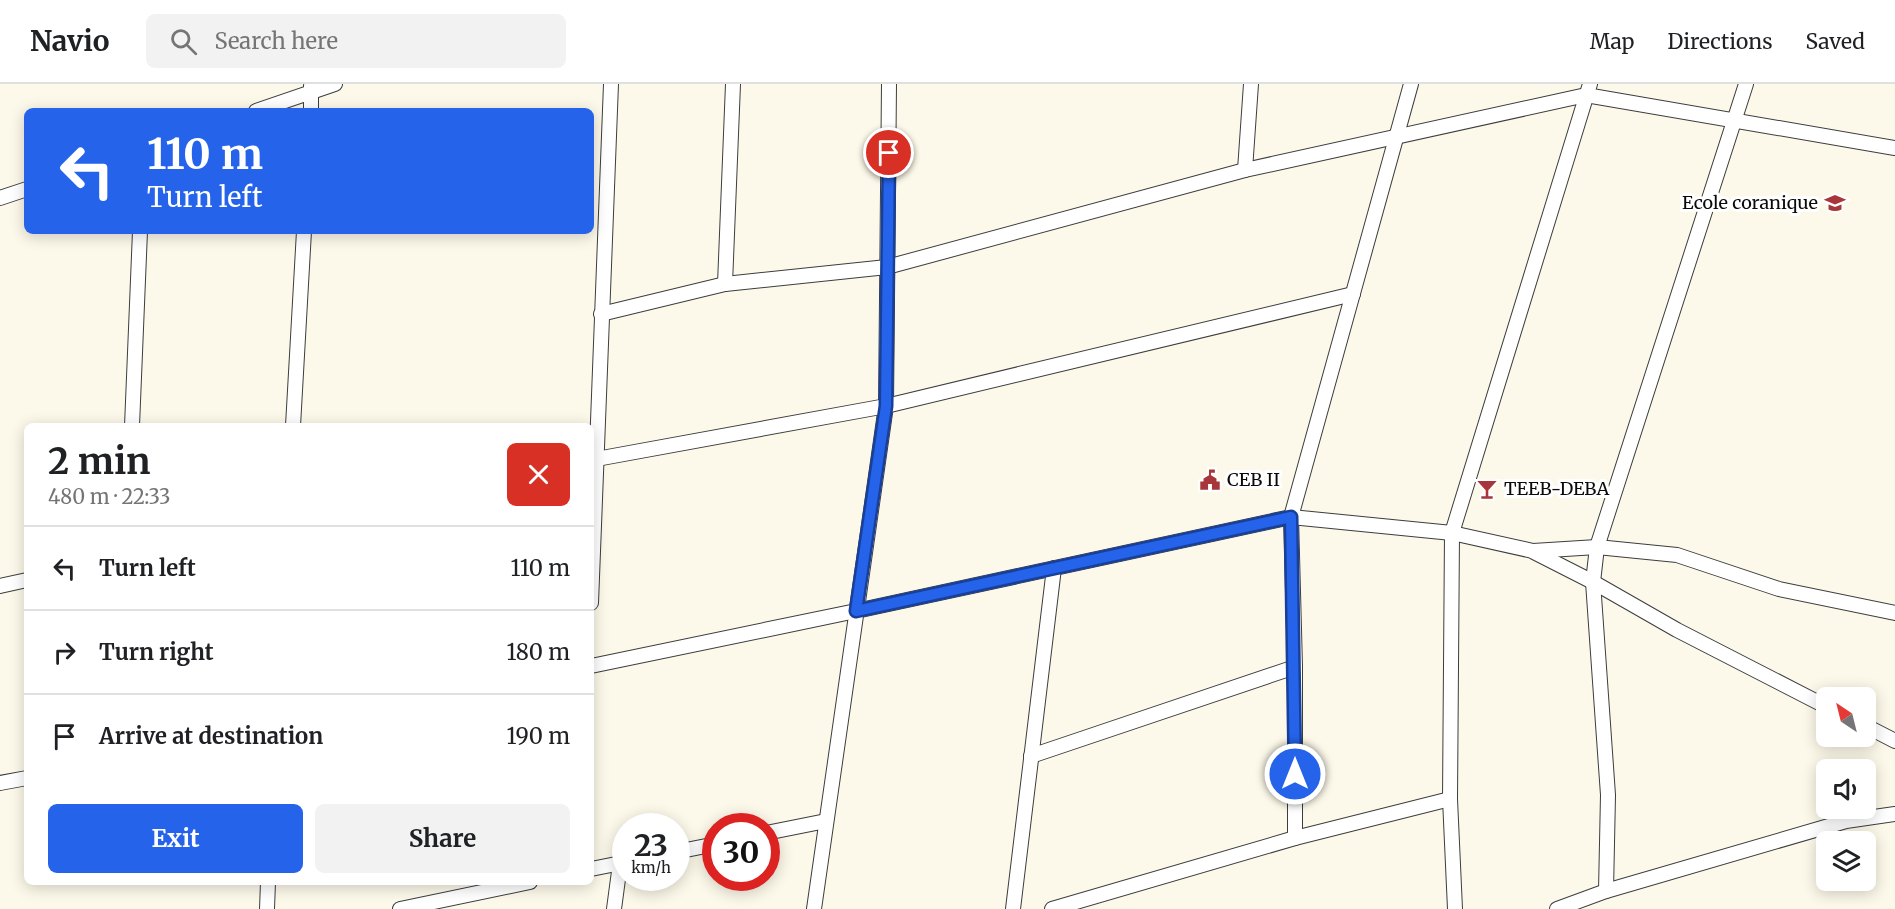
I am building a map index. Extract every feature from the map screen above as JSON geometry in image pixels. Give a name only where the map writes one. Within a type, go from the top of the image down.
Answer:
[{"type":"street","points":[[263,108],[311,88],[335,84]]},
{"type":"street","points":[[594,441],[610,84]]},
{"type":"street","points":[[725,284],[733,84]]},
{"type":"street","points":[[814,909],[886,406],[889,84]]},
{"type":"street","points":[[1245,170],[1251,84]]},
{"type":"street","points":[[1296,838],[1291,517],[1411,84]]},
{"type":"street","points":[[1606,891],[1608,795],[1593,582],[1597,547],[1746,84]]},
{"type":"street","points":[[310,108],[311,88]]},
{"type":"street","points":[[601,314],[725,284],[887,267],[1245,170],[1397,138],[1588,89],[1735,120],[1895,148]]},
{"type":"street","points":[[1455,909],[1450,799],[1452,532],[1588,89]]},
{"type":"street","points":[[0,198],[24,190]]},
{"type":"street","points":[[132,423],[140,234]]},
{"type":"street","points":[[293,423],[304,234]]},
{"type":"street","points":[[594,459],[886,406],[1353,294]]},
{"type":"street","points":[[594,665],[1291,517],[1452,532],[1533,551],[1677,630],[1816,701]]},
{"type":"street","points":[[1533,551],[1597,547],[1677,555],[1779,589],[1895,613]]},
{"type":"street","points":[[1012,909],[1054,568]]},
{"type":"street","points":[[0,586],[24,581]]},
{"type":"street","points":[[1031,756],[1295,668]]},
{"type":"street","points":[[1876,731],[1895,741]]},
{"type":"street","points":[[0,783],[24,779]]},
{"type":"street","points":[[1052,909],[1296,838],[1450,799]]},
{"type":"street","points":[[1557,909],[1606,891],[1846,821],[1895,814]]},
{"type":"street","points":[[780,830],[826,821]]},
{"type":"street","points":[[594,868],[612,865]]},
{"type":"street","points":[[267,909],[268,885]]},
{"type":"street","points":[[400,909],[463,902],[520,885]]},
{"type":"street","points":[[614,909],[618,891]]},
{"type":"place","name":"Ecole coranique","points":[[1835,203]]},
{"type":"place","name":"CEB II","points":[[1210,480]]},
{"type":"place","name":"TEEB-DEBA","points":[[1487,489]]},
{"type":"route","points":[[889,153],[886,406],[856,611],[1291,517],[1295,774]]}]
